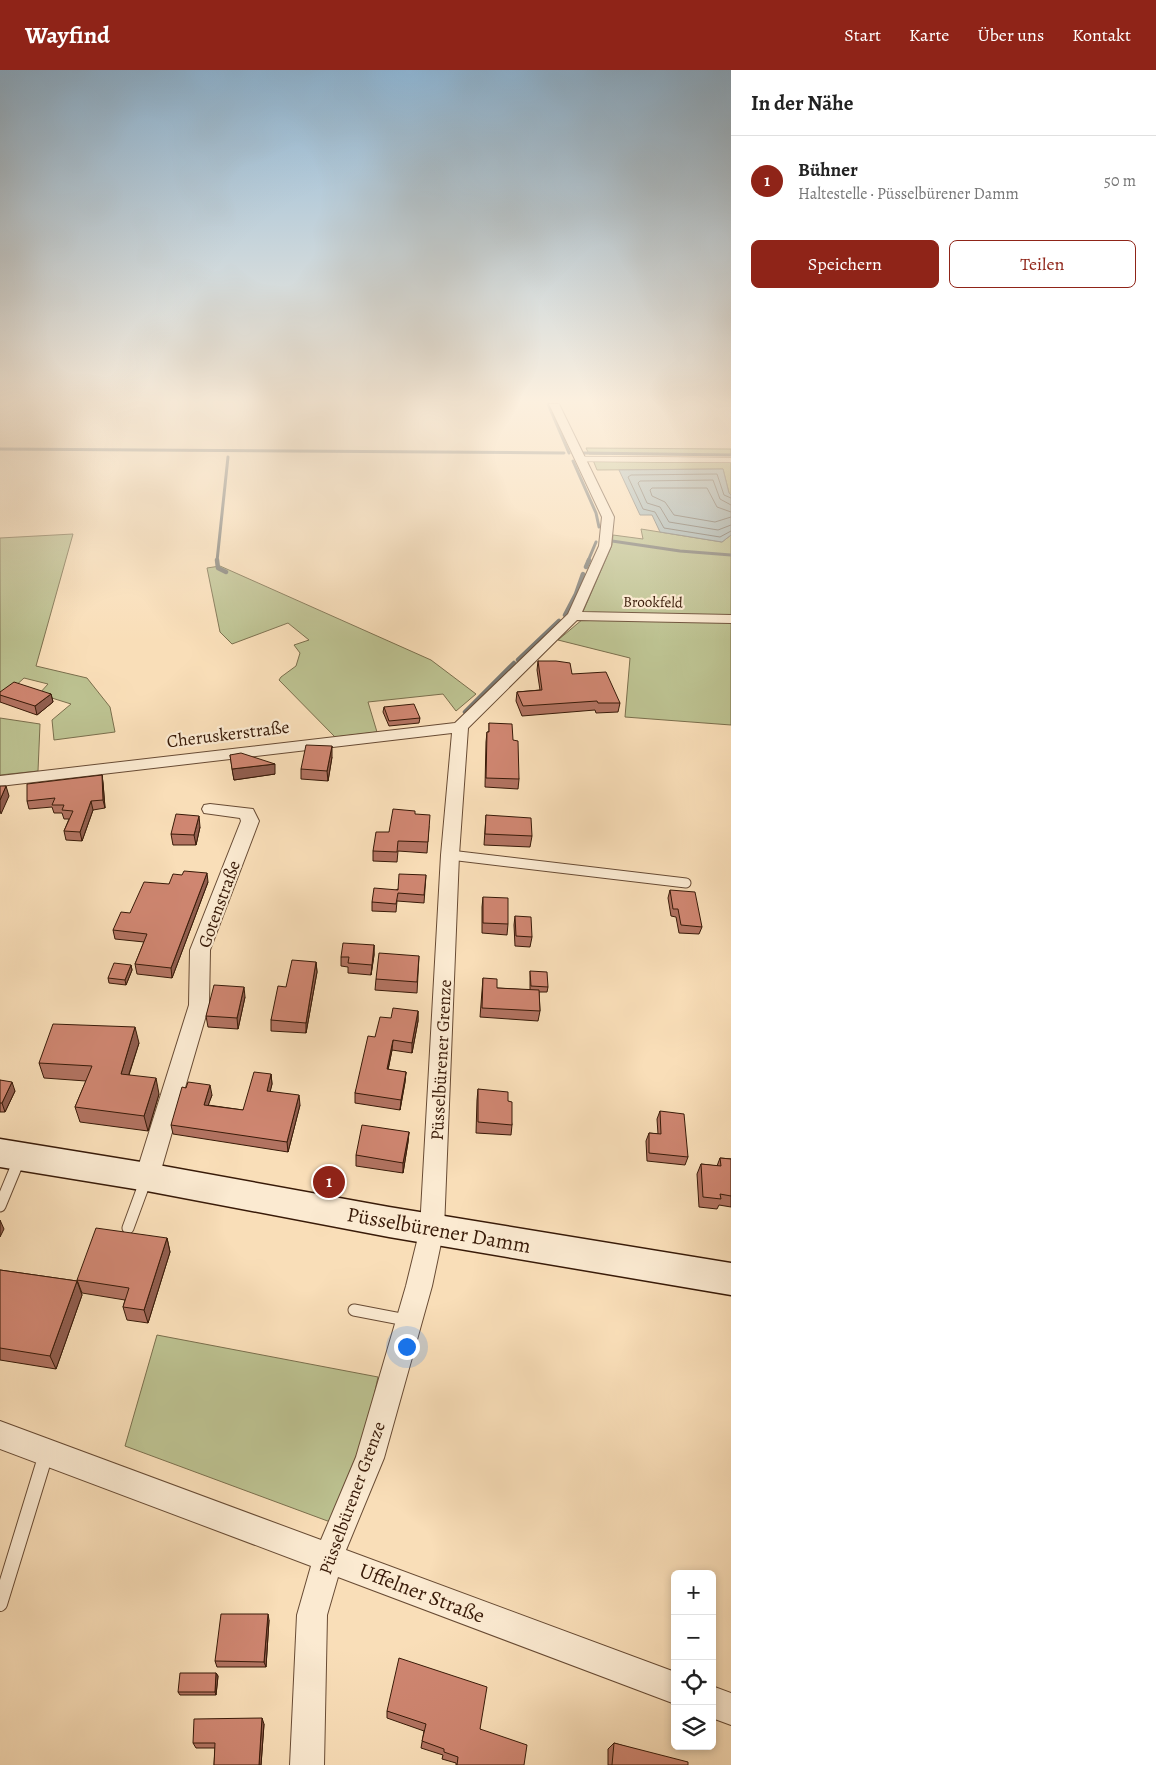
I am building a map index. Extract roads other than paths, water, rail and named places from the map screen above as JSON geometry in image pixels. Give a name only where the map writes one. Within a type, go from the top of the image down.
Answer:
[{"type":"main road","name":"Püsselbürener Damm","points":[[10,1154],[147,1176],[432,1229],[731,1279]]},
{"type":"street","points":[[460,727],[574,616],[605,546],[608,517],[592,483]]},
{"type":"street","name":"Brookfeld","points":[[574,616],[731,619]]},
{"type":"street","name":"Cheruskerstraße","points":[[0,781],[460,727]]},
{"type":"street","name":"Püsselbürener Grenze","points":[[307,1765],[312,1616],[328,1558],[370,1458],[409,1320],[432,1229],[450,855],[460,727]]},
{"type":"street","name":"Gotenstraße","points":[[147,1176],[199,1006],[200,950],[250,821],[247,813],[210,809]]},
{"type":"street","name":"Uffelner Straße","points":[[0,1435],[46,1454],[671,1687]]},
{"type":"street","points":[[716,1703],[731,1709]]},
{"type":"lane","points":[[450,855],[686,883]]},
{"type":"lane","points":[[0,1206],[10,1154]]},
{"type":"lane","points":[[128,1228],[147,1176]]},
{"type":"lane","points":[[354,1310],[409,1320]]},
{"type":"lane","points":[[0,1604],[46,1454]]},
{"type":"water","points":[[625,483],[727,483],[731,495],[731,535],[722,542],[660,532],[652,515],[640,515]]},
{"type":"waterway","points":[[217,560],[225,483]]},
{"type":"waterway","points":[[583,483],[596,513],[599,527]]},
{"type":"waterway","points":[[612,541],[680,551],[731,555]]},
{"type":"waterway","points":[[588,561],[596,542]]},
{"type":"waterway","points":[[217,560],[218,568],[226,572]]},
{"type":"waterway","points":[[586,567],[589,560]]},
{"type":"waterway","points":[[565,615],[576,594],[583,574]]},
{"type":"waterway","points":[[518,660],[559,621]]},
{"type":"waterway","points":[[465,712],[514,663]]},
{"type":"place","name":"Bühner","points":[[329,1182]]}]
